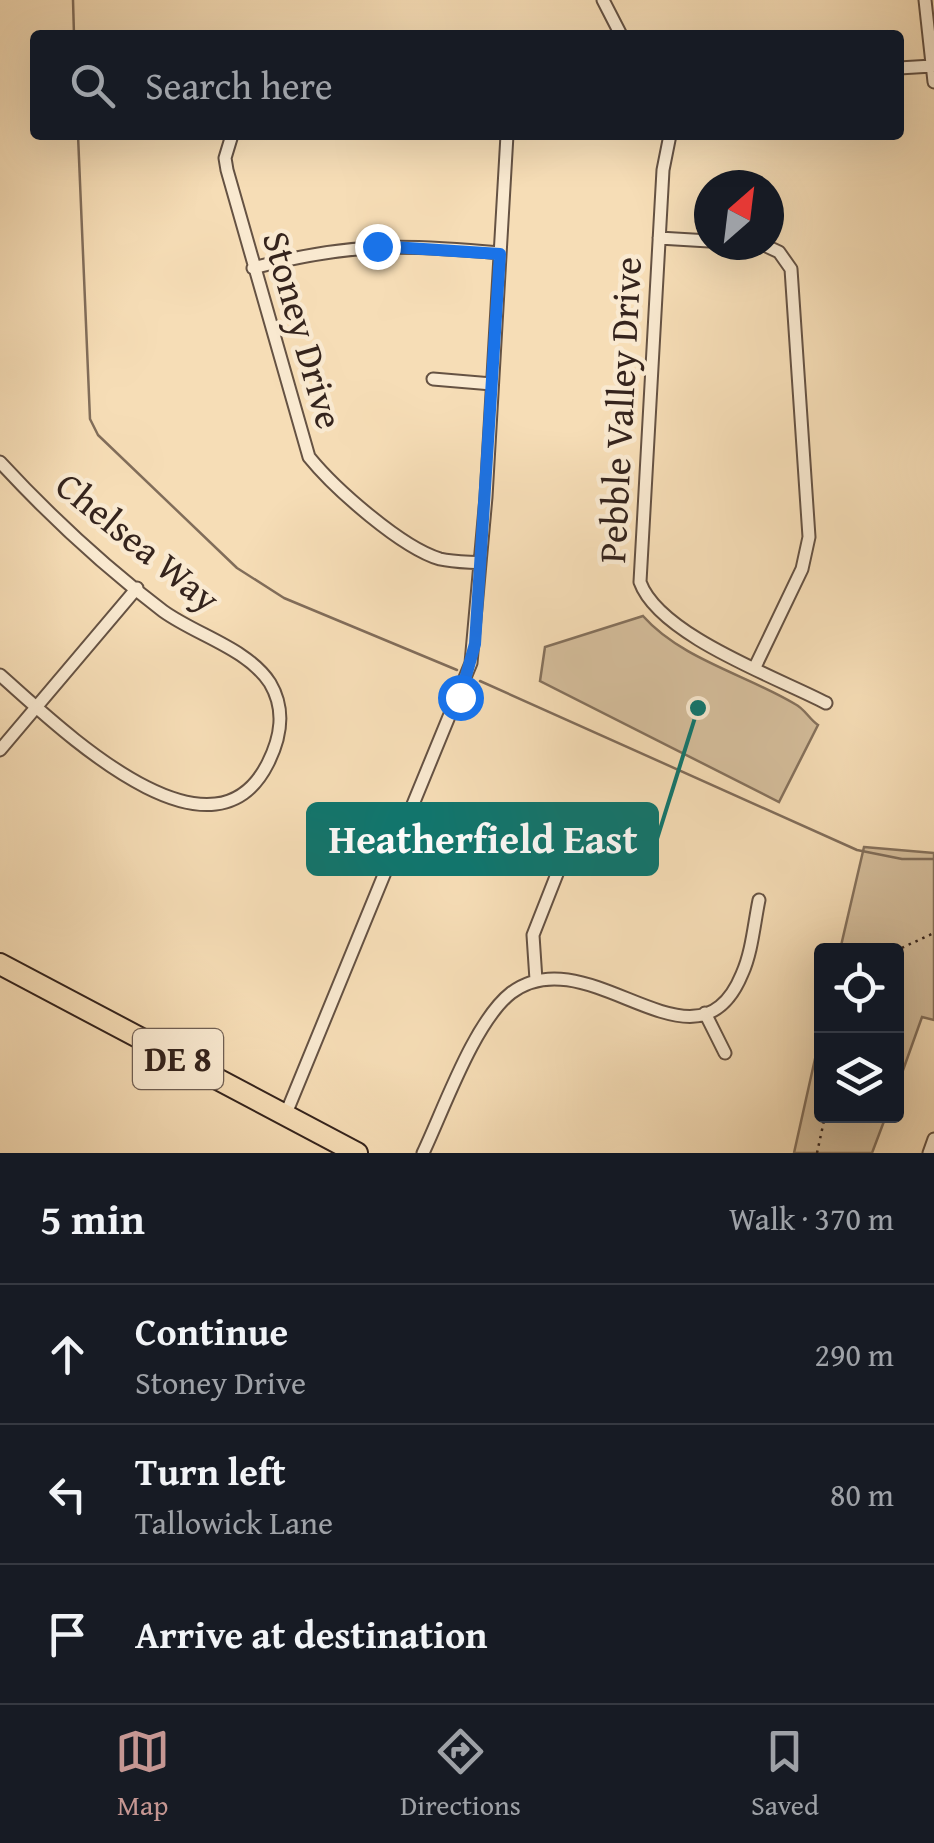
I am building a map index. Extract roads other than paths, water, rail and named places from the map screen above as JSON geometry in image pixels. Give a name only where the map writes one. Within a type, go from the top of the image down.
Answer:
[{"type":"highway","name":"DE 8","points":[[0,964],[357,1153]]},
{"type":"street","points":[[602,0],[619,30]]},
{"type":"street","points":[[926,0],[934,82]]},
{"type":"street","points":[[904,68],[932,66]]},
{"type":"street","name":"Stoney Drive","points":[[230,140],[225,158],[227,170],[310,458],[331,480],[413,546],[440,559],[480,563]]},
{"type":"street","points":[[284,1116],[466,682],[475,644],[507,140]]},
{"type":"street","name":"Pebble Valley Drive","points":[[669,140],[658,238],[640,582],[652,607],[664,619],[826,703]]},
{"type":"street","points":[[658,238],[694,239]]},
{"type":"street","points":[[253,268],[350,247],[414,246],[500,254]]},
{"type":"street","points":[[755,667],[802,569],[810,522],[791,269],[784,259]]},
{"type":"street","points":[[434,379],[492,384]]},
{"type":"street","name":"Chelsea Way","points":[[0,462],[59,521],[172,617],[246,660],[269,682],[281,723],[267,765],[248,791],[234,799],[200,807],[181,803],[100,759],[36,708]]},
{"type":"street","points":[[0,750],[137,588]]},
{"type":"street","points":[[0,675],[36,708]]},
{"type":"street","points":[[536,980],[533,935],[581,813]]},
{"type":"street","points":[[423,1153],[493,1012],[511,994],[536,980],[581,979],[664,1015],[705,1013],[723,1002],[742,974],[759,900]]},
{"type":"street","points":[[705,1013],[724,1054]]},
{"type":"waterway","points":[[73,0],[74,30]]},
{"type":"waterway","points":[[78,140],[90,419],[98,435],[237,568],[284,598],[457,670]]},
{"type":"waterway","points":[[480,681],[857,850],[902,859],[934,859]]},
{"type":"place","name":"Heatherfield East","points":[[698,708]]}]
